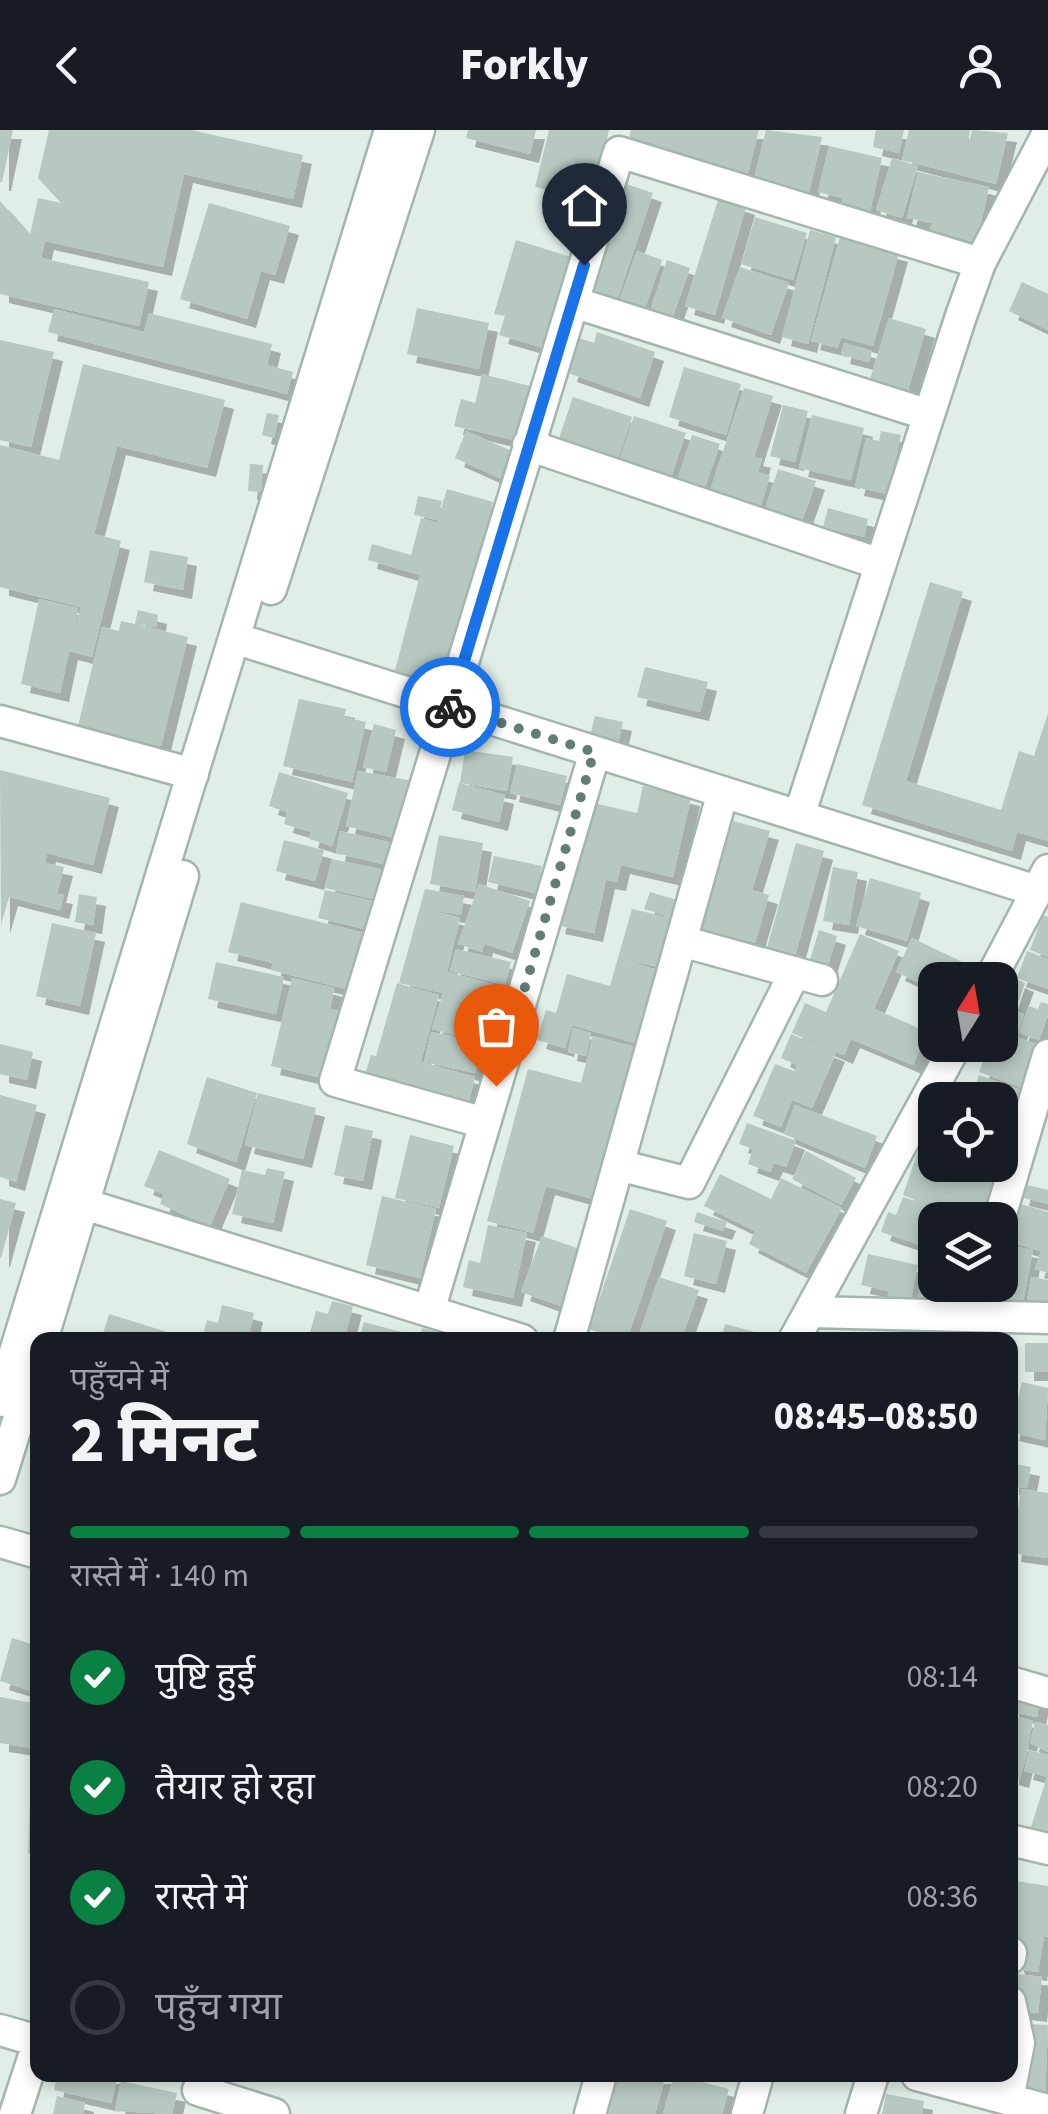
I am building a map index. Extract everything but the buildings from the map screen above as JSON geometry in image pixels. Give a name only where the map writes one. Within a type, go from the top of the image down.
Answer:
[{"type":"street","points":[[44,1332],[390,130]]},
{"type":"street","points":[[0,1401],[192,774],[244,642],[419,130]]},
{"type":"street","points":[[799,816],[980,263],[1048,133]]},
{"type":"street","points":[[484,1124],[334,1081],[619,152],[980,263]]},
{"type":"street","points":[[573,302],[929,415]]},
{"type":"street","points":[[528,445],[880,564]]},
{"type":"street","points":[[244,642],[799,816],[1042,880],[999,962]]},
{"type":"street","points":[[0,721],[192,774]]},
{"type":"street","points":[[429,1311],[594,752]]},
{"type":"street","points":[[571,1332],[723,792]]},
{"type":"street","points":[[618,1166],[690,1183],[809,976],[682,941]]},
{"type":"street","points":[[1004,1202],[1048,1055]]},
{"type":"street","points":[[799,1332],[947,1062]]},
{"type":"street","points":[[84,1204],[496,1332]]},
{"type":"street","points":[[967,1316],[972,1302]]},
{"type":"street","points":[[810,1312],[1048,1318]]},
{"type":"street","points":[[0,1479],[30,1382]]},
{"type":"street","points":[[0,1542],[30,1551]]},
{"type":"street","points":[[1018,1685],[1048,1694]]},
{"type":"street","points":[[1018,1842],[1048,1850]]},
{"type":"street","points":[[0,2030],[30,2039]]},
{"type":"street","points":[[15,2114],[30,2067]]},
{"type":"street","points":[[590,2114],[599,2082]]},
{"type":"street","points":[[746,2114],[756,2082]]},
{"type":"street","points":[[862,2114],[871,2082]]},
{"type":"street","points":[[944,2082],[1048,2110]]},
{"type":"street","points":[[1008,2099],[1011,2082]]},
{"type":"street","points":[[197,2093],[274,2114]]},
{"type":"way so far","points":[[450,707],[594,752],[496,1086]]},
{"type":"route","points":[[450,707],[447,706],[584,265]]}]
